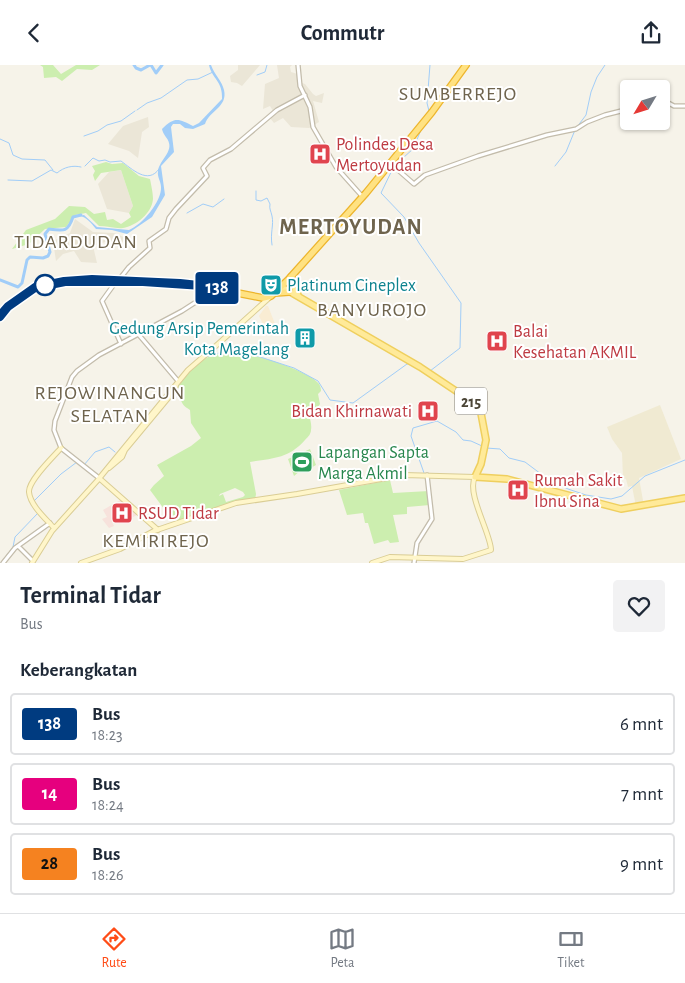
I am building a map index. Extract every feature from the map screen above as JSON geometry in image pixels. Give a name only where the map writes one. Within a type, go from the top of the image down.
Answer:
[{"type":"highway","points":[[289,279],[431,113],[465,65]]},
{"type":"highway","points":[[268,297],[289,279],[393,165],[422,123]]},
{"type":"highway","points":[[0,316],[8,307],[36,287],[69,281],[186,284],[268,297],[295,294]]},
{"type":"main road","points":[[289,279],[295,294]]},
{"type":"main road","name":"215","points":[[281,286],[429,372],[479,407],[486,438],[481,464],[475,477]]},
{"type":"main road","points":[[33,563],[54,528],[100,480],[189,368],[218,344],[268,297]]},
{"type":"main road","points":[[54,528],[30,497],[29,492],[30,485],[61,448]]},
{"type":"main road","points":[[81,563],[98,559],[158,530],[239,502],[399,476],[426,475],[507,479],[621,509],[685,498]]},
{"type":"main road","points":[[372,563],[390,557],[414,560],[463,559],[492,550],[477,506],[473,481],[475,477]]},
{"type":"main road","points":[[100,480],[158,530]]},
{"type":"street","points":[[298,65],[300,85],[311,108],[312,123],[329,156],[342,175],[361,195]]},
{"type":"street","points":[[121,344],[102,301],[126,269],[150,248],[149,241],[166,229],[169,219],[176,209],[207,176],[203,168],[208,161],[231,149],[277,109],[305,95]]},
{"type":"street","points":[[670,104],[674,106],[685,106]]},
{"type":"street","points":[[393,165],[414,184],[424,176],[478,156],[547,135],[575,130],[587,122],[620,111]]},
{"type":"street","points":[[100,480],[61,448],[54,428],[72,377],[88,363],[186,309],[217,288]]},
{"type":"street","points":[[139,335],[178,382]]},
{"type":"street","points":[[414,560],[417,543],[432,519],[426,475]]},
{"type":"street","points":[[3,563],[18,546],[50,523]]},
{"type":"street","points":[[18,546],[33,563]]},
{"type":"shaded area","points":[[238,65],[260,65],[242,86],[231,82],[230,76],[238,70]]},
{"type":"shaded area","points":[[277,65],[292,65],[290,67],[291,72],[301,75],[302,83],[313,94],[316,96],[324,93],[322,103],[313,101],[319,122],[309,128],[291,127],[283,118],[274,123],[270,118],[273,111],[270,106],[263,109],[265,84],[279,78]]},
{"type":"shaded area","points":[[148,117],[149,127],[142,132],[138,158],[129,151],[108,144],[123,126]]},
{"type":"shaded area","points":[[422,126],[423,128],[418,135],[413,149],[397,164],[394,160],[397,156],[393,153],[405,137],[410,141]]},
{"type":"shaded area","points":[[121,170],[133,206],[129,213],[107,209],[98,184],[109,172]]},
{"type":"shaded area","points":[[75,219],[93,232],[114,233],[126,238],[118,247],[108,241],[93,246],[97,263],[81,262],[74,251],[63,254],[56,261],[53,241],[70,233]]},
{"type":"shaded area","points":[[268,306],[277,329],[271,332],[263,324],[259,316]]},
{"type":"shaded area","points":[[660,405],[681,459],[639,478],[644,506],[636,507],[632,486],[628,487],[626,479],[623,478],[622,453],[612,439],[607,427]]},
{"type":"shaded area","name":"RSUD Tidar","points":[[122,499],[139,514],[119,524],[117,520],[112,522],[114,526],[109,528],[102,519],[107,517],[103,510]]},
{"type":"green space","points":[[40,65],[53,65],[61,74],[76,65],[100,65],[92,70],[77,69],[62,81],[56,77],[44,78],[43,67]]},
{"type":"green space","points":[[106,162],[112,164],[123,163],[139,176],[150,179],[152,204],[138,222],[123,228],[99,226],[86,213],[75,215],[66,227],[45,229],[29,244],[12,249],[26,230],[55,219],[69,206],[85,207],[94,214],[105,212],[107,220],[113,219],[121,224],[131,217],[129,213],[133,206],[121,170],[101,173],[95,181],[93,175],[95,171],[92,166]]},
{"type":"green space","points":[[233,351],[245,353],[286,366],[309,376],[319,384],[321,391],[318,394],[320,404],[316,410],[309,414],[310,433],[299,446],[280,457],[250,462],[256,494],[255,500],[177,521],[175,515],[170,517],[150,490],[164,476],[157,465],[191,446],[201,438],[191,423],[190,410],[185,406],[180,397],[183,392],[177,386],[198,364],[216,353]],"holes":[[[235,488],[245,495],[243,497],[226,502],[223,494],[219,496],[220,494]]]},
{"type":"green space","name":"Lapangan Sapta Marga Akmil","points":[[310,449],[316,465],[307,470],[300,471],[294,476],[288,459]]},
{"type":"green space","points":[[390,480],[393,493],[429,491],[430,505],[407,507],[407,514],[393,515],[399,542],[390,543],[388,540],[374,544],[363,513],[347,515],[339,490]]},
{"type":"water","points":[[209,65],[211,65],[223,87],[223,101],[205,124],[193,129],[185,128],[180,124],[173,124],[171,127],[174,152],[161,166],[165,195],[152,217],[127,234],[112,230],[96,229],[87,219],[79,216],[84,215],[97,227],[129,230],[145,218],[158,199],[161,185],[158,174],[159,168],[169,150],[168,141],[162,129],[174,120],[193,126],[199,123],[222,99],[221,88],[212,74]]},
{"type":"waterway","points":[[134,65],[141,70],[150,65]]},
{"type":"waterway","points":[[151,65],[156,73],[162,65]]},
{"type":"waterway","points":[[257,75],[265,72],[267,65]]},
{"type":"waterway","points":[[429,111],[427,103],[430,65]]},
{"type":"waterway","points":[[577,127],[586,115],[591,92],[597,77],[605,65]]},
{"type":"waterway","points":[[137,110],[147,103],[161,98],[187,80],[198,79],[213,72]]},
{"type":"waterway","points":[[84,136],[98,131],[107,125],[121,121],[135,111]]},
{"type":"waterway","points":[[421,130],[413,149],[394,166],[381,193],[404,217],[419,243],[461,303],[460,348],[430,371]]},
{"type":"waterway","points":[[555,166],[566,152],[575,130]]},
{"type":"waterway","points":[[0,139],[9,143],[13,155],[22,159],[45,160],[53,170]]},
{"type":"waterway","points":[[85,166],[93,158],[99,161],[121,161],[145,176],[155,174],[159,169]]},
{"type":"waterway","points":[[8,180],[32,181],[51,170],[57,173],[69,167],[81,167]]},
{"type":"waterway","points":[[256,191],[256,200],[261,201],[267,198],[270,204],[272,245]]},
{"type":"waterway","points":[[187,213],[203,204],[213,207],[224,199]]},
{"type":"waterway","points":[[0,280],[18,287],[22,283],[27,260],[30,257],[43,258],[48,256],[50,252],[45,234],[49,229],[65,229],[73,217],[81,215]]},
{"type":"waterway","points":[[206,357],[226,351],[248,353],[294,368],[318,381],[330,400],[353,403],[409,364]]},
{"type":"waterway","points":[[424,473],[411,436],[413,428],[437,421],[456,432],[463,440],[482,446]]},
{"type":"waterway","points":[[84,465],[95,452],[109,447],[115,452]]},
{"type":"waterway","points":[[486,448],[500,449],[509,458],[525,462],[545,477],[568,489],[586,495],[611,499],[622,496],[645,476],[685,460]]},
{"type":"waterway","points":[[34,501],[61,474],[77,462]]},
{"type":"waterway","points":[[1,563],[13,547],[15,537],[38,513]]},
{"type":"bus line","name":"138","points":[[0,315],[8,306],[35,287],[64,281],[92,279],[180,283],[217,287],[216,289],[186,284],[143,282],[65,282],[35,288],[21,299],[8,307],[0,317]]},
{"type":"place","name":"Polindes Desa Mertoyudan","points":[[320,154]]},
{"type":"place","name":"Platinum Cineplex","points":[[271,285]]},
{"type":"place","name":"Gedung Arsip Pemerintah Kota Magelang","points":[[305,338]]},
{"type":"place","name":"Balai Kesehatan AKMIL","points":[[497,341]]},
{"type":"place","name":"Bidan Khirnawati","points":[[428,411]]},
{"type":"place","name":"Lapangan Sapta Marga Akmil","points":[[302,462]]},
{"type":"place","name":"Rumah Sakit Ibnu Sina","points":[[518,490]]},
{"type":"place","name":"RSUD Tidar","points":[[122,513]]},
{"type":"district","name":"SUMBERREJO","points":[[458,93]]},
{"type":"district","name":"MERTOYUDAN","points":[[351,226]]},
{"type":"district","name":"TIDARDUDAN","points":[[76,241]]},
{"type":"district","name":"BANYUROJO","points":[[372,309]]},
{"type":"district","name":"REJOWINANGUN SELATAN","points":[[110,404]]},
{"type":"district","name":"KEMIRIREJO","points":[[156,540]]}]
